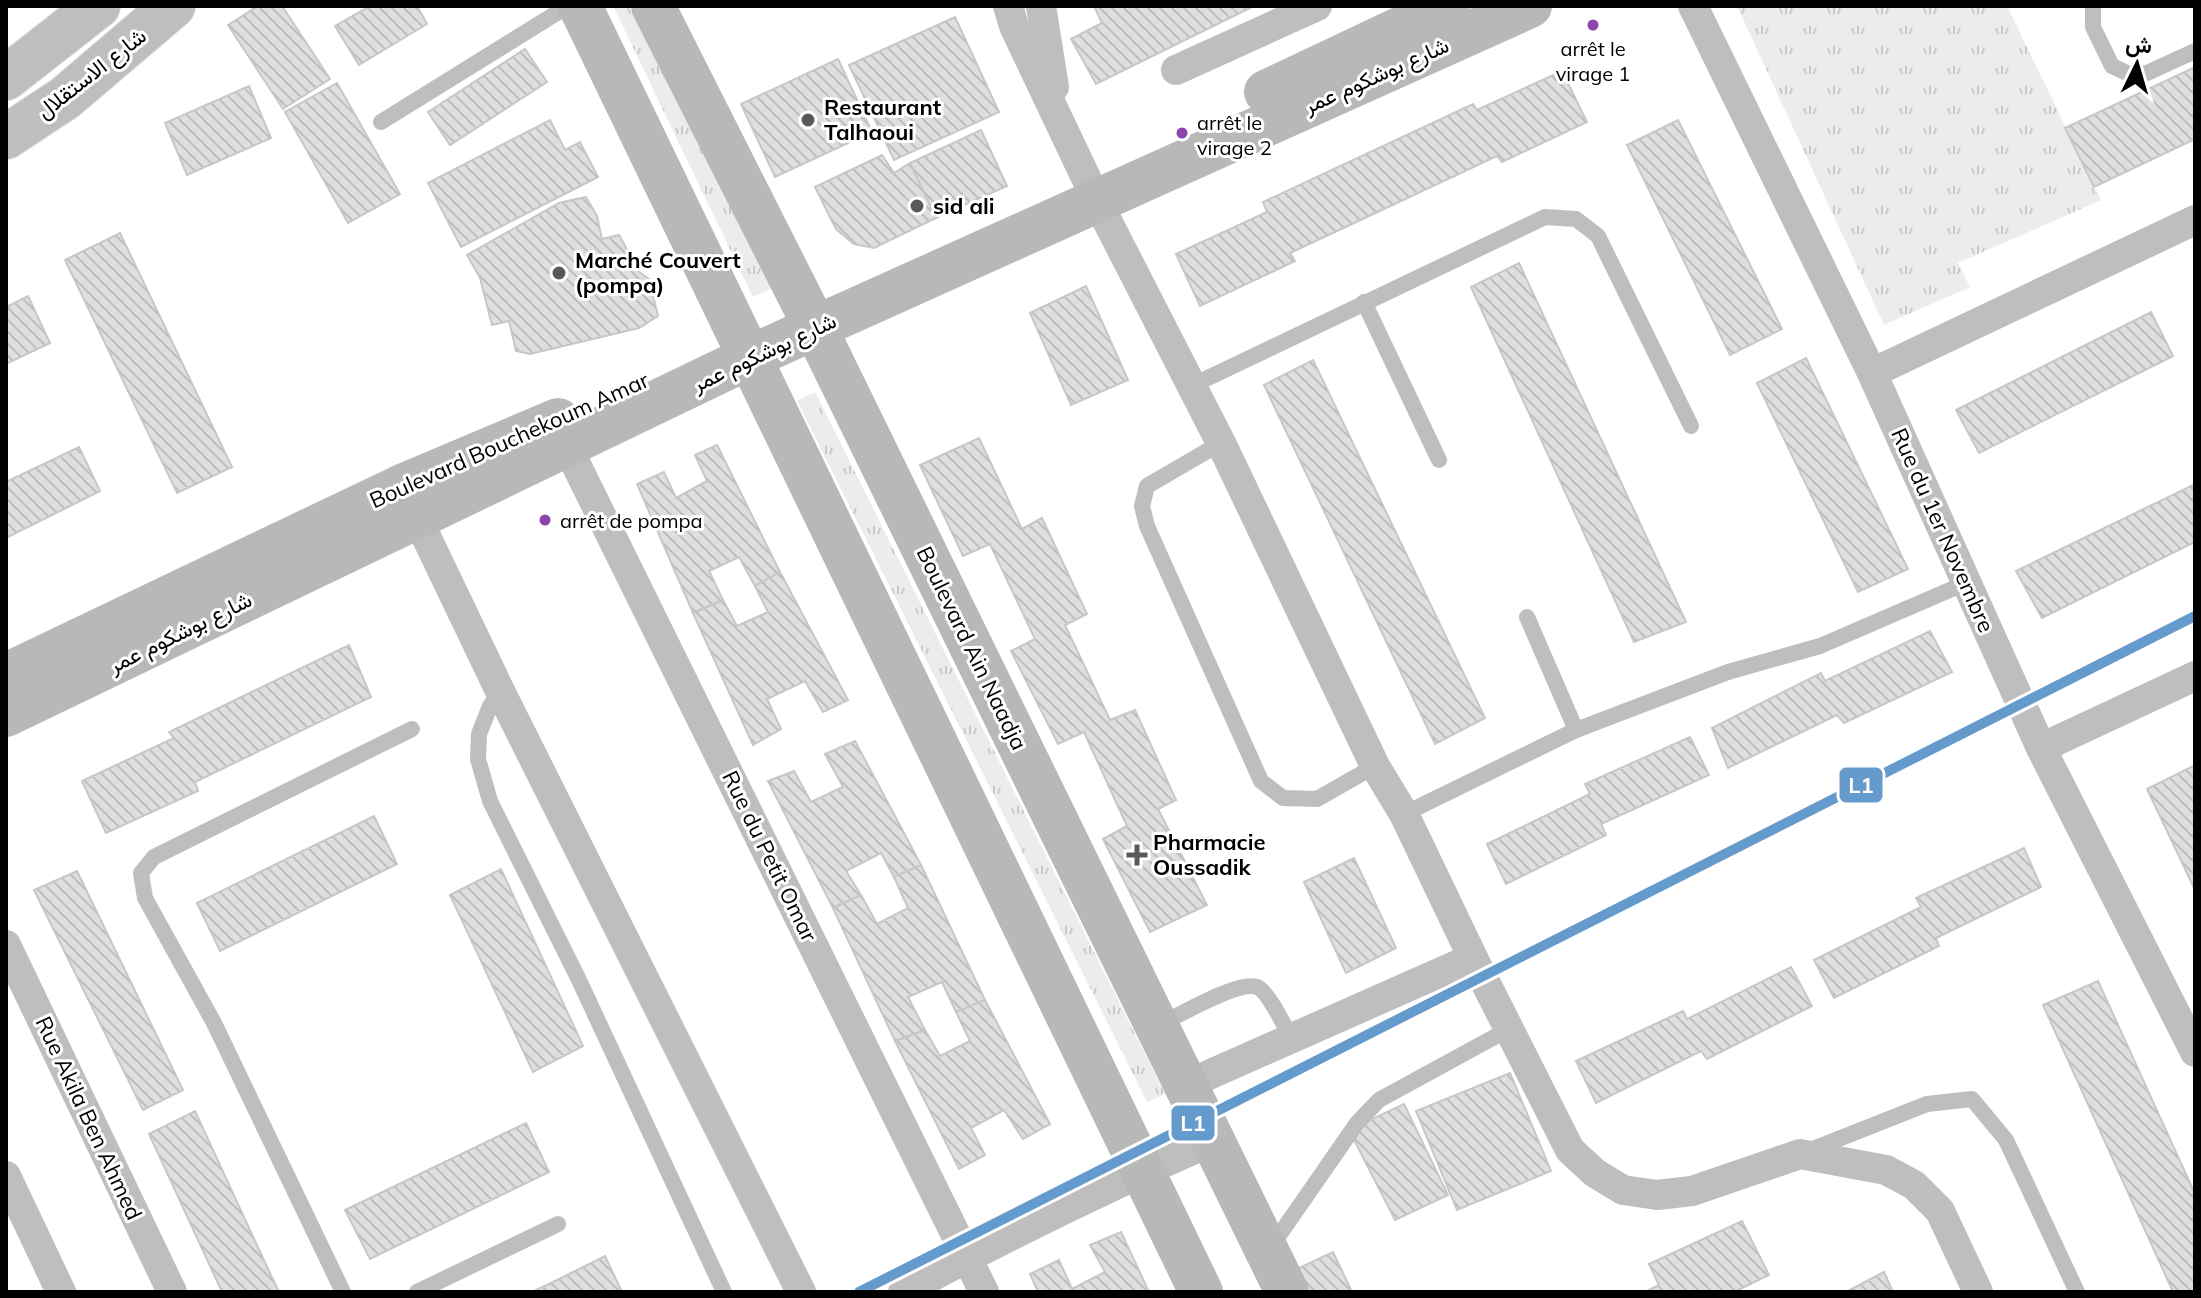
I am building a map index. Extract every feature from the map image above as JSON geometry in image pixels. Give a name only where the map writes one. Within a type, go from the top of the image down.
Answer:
[{"type":"main road","points":[[6,78],[98,6]]},
{"type":"main road","name":"شارع الاستقلال","points":[[6,137],[65,98],[173,6]]},
{"type":"street","points":[[580,6],[1201,1292]]},
{"type":"street","name":"Boulevard Ain Naadja","points":[[653,6],[810,316],[1287,1292]]},
{"type":"street","points":[[1008,6],[1014,26],[1091,189],[1221,443],[1375,766],[1404,814],[1570,1150],[1595,1173],[1623,1190],[1657,1195],[1692,1191],[1800,1154],[1886,1170],[1914,1185],[1940,1211],[1978,1292]]},
{"type":"street","points":[[1041,6],[1059,122]]},
{"type":"street","points":[[1176,70],[1317,6]]},
{"type":"street","points":[[1091,189],[1448,6]]},
{"type":"street","name":"شارع بوشكوم عمر","points":[[6,715],[410,502],[744,346],[1091,189],[1530,6]]},
{"type":"street","name":"Rue du 1er Novembre","points":[[1693,6],[1872,373],[2041,748],[2195,1052]]},
{"type":"street","points":[[1872,373],[2195,220]]},
{"type":"street","name":"Rue du Petit Omar","points":[[561,434],[984,1292]]},
{"type":"street","points":[[410,502],[501,693],[801,1292]]},
{"type":"street","name":"Boulevard Bouchekoum Amar","points":[[6,675],[410,502]]},
{"type":"street","points":[[2041,748],[2195,676]]},
{"type":"street","name":"Rue Akila Ben Ahmed","points":[[6,945],[172,1292]]},
{"type":"street","points":[[1186,1085],[1473,958]]},
{"type":"street","points":[[903,1292],[967,1257],[1215,1140]]},
{"type":"street","points":[[6,1176],[61,1292]]},
{"type":"lane","points":[[381,122],[568,6]]},
{"type":"lane","points":[[2093,6],[2093,27],[2112,66],[2129,74],[2147,73],[2195,51]]},
{"type":"lane","points":[[1191,386],[1545,217],[1576,219],[1598,236],[1691,426]]},
{"type":"lane","points":[[1364,302],[1439,460]]},
{"type":"lane","points":[[1221,443],[1147,486],[1142,506],[1147,526],[1261,781],[1283,798],[1317,799],[1375,766]]},
{"type":"lane","points":[[1404,814],[1576,730],[1728,672],[1820,646],[1966,583]]},
{"type":"lane","points":[[1527,617],[1576,730]]},
{"type":"lane","points":[[501,693],[490,706],[479,734],[478,759],[490,801],[579,980],[724,1292]]},
{"type":"lane","points":[[343,1292],[214,1023],[145,898],[141,873],[154,857],[412,729]]},
{"type":"lane","points":[[1157,1026],[1239,987],[1256,986],[1265,992],[1291,1038]]},
{"type":"lane","points":[[1268,1252],[1357,1123],[1379,1100],[1509,1029]]},
{"type":"lane","points":[[1800,1154],[1927,1104],[1972,1099],[2006,1140],[2077,1292]]},
{"type":"lane","points":[[417,1292],[558,1224]]},
{"type":"green space","points":[[613,6],[640,6],[774,287],[753,297]]},
{"type":"green space","points":[[1737,6],[2007,6],[2101,200],[1958,263],[1970,287],[1884,325]]},
{"type":"green space","points":[[815,392],[1165,1094],[1147,1102],[797,401]]},
{"type":"building","points":[[258,6],[282,6],[330,79],[283,109],[228,25]]},
{"type":"building","points":[[370,6],[417,6],[427,24],[359,65],[335,26]]},
{"type":"building","points":[[1094,6],[1254,6],[1096,84],[1071,39],[1102,23]]},
{"type":"building","points":[[955,17],[999,112],[894,160],[849,65]]},
{"type":"building","points":[[525,49],[547,82],[450,145],[428,112]]},
{"type":"building","points":[[838,59],[872,132],[775,177],[741,104]]},
{"type":"building","points":[[2195,67],[2195,139],[2094,187],[2065,128]]},
{"type":"building","points":[[1562,71],[1587,122],[1502,162],[1497,156],[1290,253],[1295,261],[1200,306],[1176,254],[1267,212],[1263,202],[1473,104],[1477,110]]},
{"type":"building","points":[[337,83],[400,194],[348,223],[285,112]]},
{"type":"building","points":[[249,86],[271,138],[187,175],[165,123]]},
{"type":"building","points":[[550,120],[565,150],[580,142],[598,177],[461,247],[428,183]]},
{"type":"building","points":[[1678,120],[1782,329],[1730,355],[1627,145]]},
{"type":"building","points":[[981,130],[1007,186],[936,218],[910,163]]},
{"type":"building","points":[[882,155],[894,173],[910,163],[936,218],[874,248],[854,244],[836,229],[815,187]]},
{"type":"building","name":"Marché Couvert (pompa)","points":[[586,197],[597,216],[602,239],[619,235],[634,268],[649,279],[658,316],[639,328],[530,354],[516,351],[509,321],[492,325],[480,278],[467,255],[559,203]]},
{"type":"building","points":[[120,233],[232,467],[177,493],[65,260]]},
{"type":"building","points":[[1519,263],[1686,622],[1634,642],[1471,287]]},
{"type":"building","points":[[1086,286],[1128,380],[1071,405],[1030,313]]},
{"type":"building","points":[[28,296],[50,343],[6,364],[6,307]]},
{"type":"building","points":[[2151,312],[2173,356],[1979,453],[1956,410]]},
{"type":"building","points":[[1806,358],[1908,569],[1858,592],[1757,383]]},
{"type":"building","points":[[1313,360],[1485,718],[1435,744],[1264,385]]},
{"type":"building","points":[[979,438],[1022,529],[1042,518],[1087,614],[1065,625],[1110,720],[1135,710],[1176,800],[1158,809],[1207,905],[1150,932],[1103,839],[1127,826],[1084,732],[1058,744],[1011,651],[1035,639],[990,544],[963,556],[920,465]]},
{"type":"building","points":[[717,445],[780,572],[755,586],[739,557],[709,571],[723,600],[693,613],[637,484],[664,472],[676,498],[707,481],[695,455]]},
{"type":"building","points":[[79,447],[100,491],[6,538],[6,482]]},
{"type":"building","points":[[2195,484],[2195,542],[2042,618],[2016,571]]},
{"type":"building","points":[[780,572],[848,700],[823,712],[805,681],[767,699],[781,729],[753,745],[693,613],[723,600],[737,626],[768,612],[755,586]]},
{"type":"building","points":[[1930,631],[1952,672],[1844,723],[1837,715],[1728,768],[1712,728],[1821,673],[1825,681]]},
{"type":"building","points":[[349,645],[371,697],[195,782],[198,791],[106,833],[82,781],[174,738],[169,732]]},
{"type":"building","points":[[1690,737],[1709,775],[1601,824],[1606,835],[1506,884],[1487,844],[1590,794],[1585,784]]},
{"type":"building","points":[[855,741],[921,865],[894,877],[881,853],[846,871],[861,895],[833,908],[768,781],[794,771],[811,802],[843,787],[825,754]]},
{"type":"building","points":[[2195,765],[2195,890],[2147,789]]},
{"type":"building","points":[[374,816],[397,864],[220,951],[197,903]]},
{"type":"building","points":[[2024,848],[2041,887],[1936,938],[1939,946],[1834,998],[1814,960],[1921,907],[1916,898]]},
{"type":"building","points":[[1354,858],[1396,948],[1346,973],[1304,882]]},
{"type":"building","points":[[921,865],[985,1000],[956,1012],[942,982],[908,997],[925,1030],[895,1041],[833,908],[861,895],[877,924],[908,908],[894,877]]},
{"type":"building","points":[[501,869],[583,1046],[533,1072],[450,895]]},
{"type":"building","points":[[77,871],[183,1090],[143,1110],[34,890]]},
{"type":"building","points":[[1791,967],[1812,1006],[1707,1059],[1701,1051],[1596,1103],[1576,1061],[1683,1011],[1687,1019]]},
{"type":"building","points":[[2098,981],[2195,1194],[2195,1292],[2173,1292],[2043,1005]]},
{"type":"building","points":[[985,1000],[1050,1124],[1023,1139],[1004,1110],[971,1128],[985,1155],[959,1169],[895,1041],[925,1030],[940,1056],[970,1041],[956,1012]]},
{"type":"building","points":[[1510,1073],[1551,1171],[1457,1210],[1416,1111]]},
{"type":"building","points":[[1404,1104],[1448,1195],[1395,1220],[1349,1130]]},
{"type":"building","points":[[195,1111],[279,1292],[222,1292],[149,1134]]},
{"type":"building","points":[[526,1123],[549,1172],[370,1259],[345,1210]]},
{"type":"building","points":[[1742,1221],[1769,1275],[1734,1292],[1645,1292],[1659,1285],[1649,1264]]},
{"type":"building","points":[[1121,1232],[1149,1292],[1038,1292],[1030,1274],[1059,1260],[1072,1289],[1105,1272],[1090,1245]]},
{"type":"building","points":[[1333,1252],[1352,1292],[1293,1292],[1284,1275]]},
{"type":"building","points":[[605,1256],[622,1292],[532,1292],[555,1281]]},
{"type":"building","points":[[1884,1272],[1893,1292],[1846,1292]]},
{"type":"transit line","name":"L1","points":[[859,1292],[2195,616]]},
{"type":"place","name":"arrêt le virage 1","points":[[1593,25]]},
{"type":"place","name":"Restaurant Talhaoui","points":[[808,120]]},
{"type":"place","name":"arrêt le virage 2","points":[[1182,133]]},
{"type":"place","name":"sid ali","points":[[917,206]]},
{"type":"place","name":"Marché Couvert (pompa)","points":[[559,273]]},
{"type":"place","name":"arrêt de pompa","points":[[545,520]]},
{"type":"place","name":"Pharmacie Oussadik","points":[[1137,855]]}]
